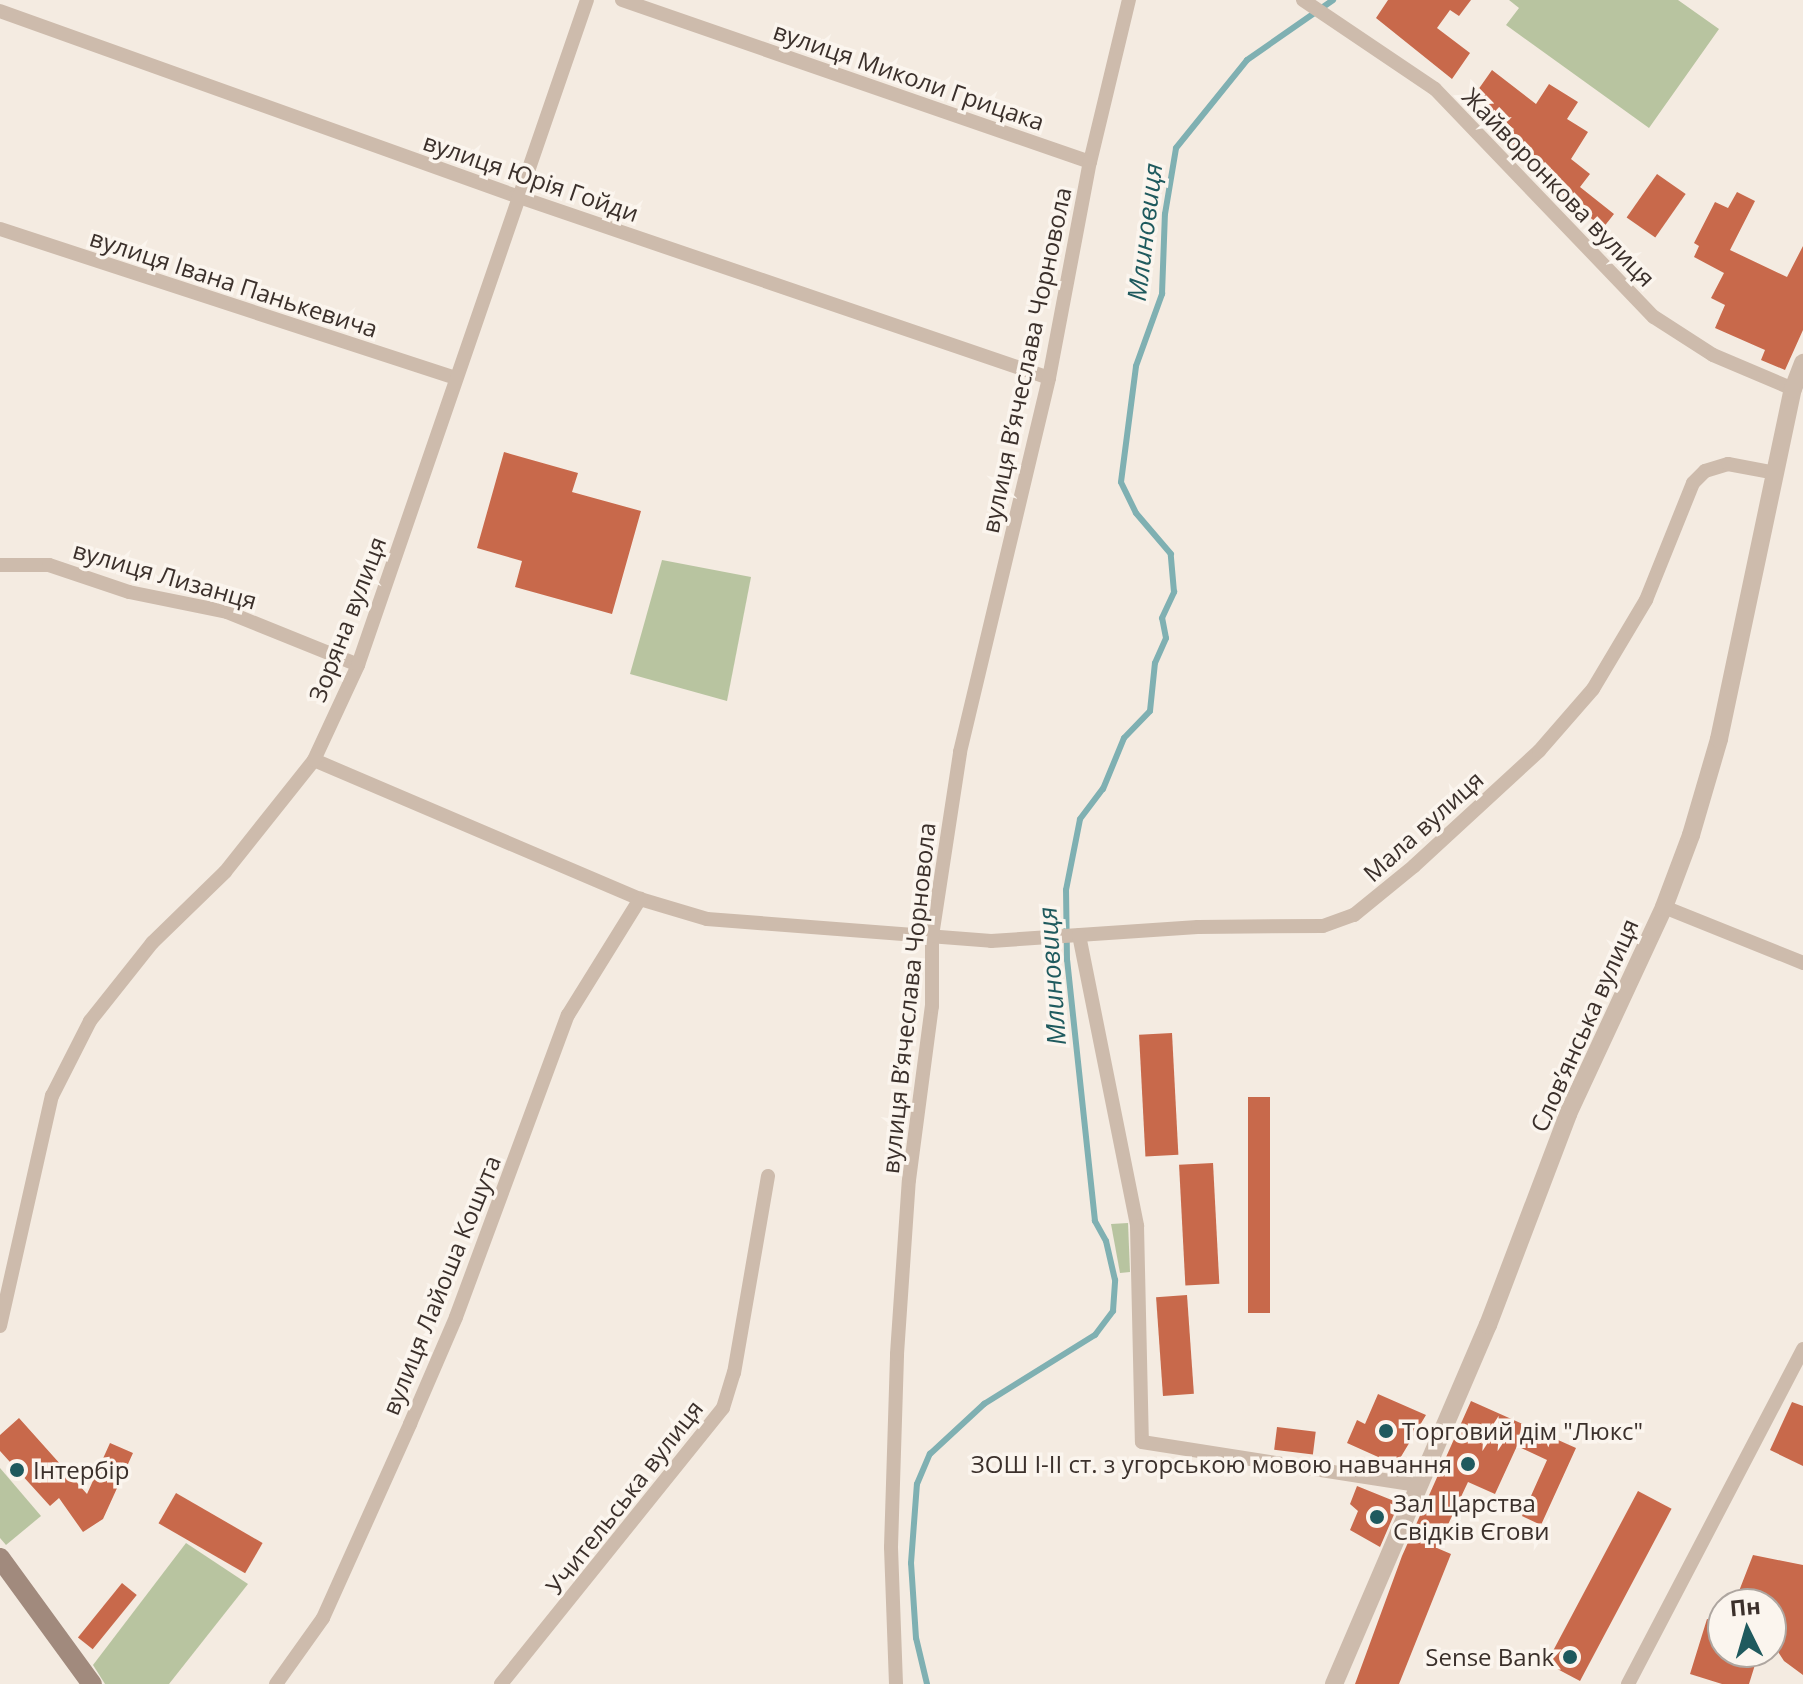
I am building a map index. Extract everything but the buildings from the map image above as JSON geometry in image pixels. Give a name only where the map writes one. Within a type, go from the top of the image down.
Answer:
[{"type":"main road","points":[[0,1558],[92,1684]]},
{"type":"street","name":"Зоряна вулиця","points":[[0,1326],[52,1096],[90,1021],[152,943],[225,872],[314,760],[358,665],[516,196],[587,0]]},
{"type":"street","name":"вулиця Миколи Грицака","points":[[622,0],[1090,162]]},
{"type":"street","name":"вулиця Вʼячеслава Чорновола","points":[[896,1684],[891,1547],[897,1354],[909,1180],[932,1006],[932,936],[960,752],[1049,378],[1090,162],[1129,0]]},
{"type":"street","name":"Жайворонкова вулиця","points":[[1307,1],[1435,89],[1654,317],[1713,355],[1793,389]]},
{"type":"street","name":"вулиця Юрія Гойди","points":[[0,11],[516,196],[1049,378]]},
{"type":"street","name":"вулиця Івана Панькевича","points":[[0,229],[455,378]]},
{"type":"street","name":"Словʼянська вулиця","points":[[1334,1684],[1416,1485],[1488,1325],[1568,1114],[1664,907],[1719,739],[1793,389],[1803,363]]},
{"type":"street","name":"Мала вулиця","points":[[314,760],[640,899],[707,919],[991,941],[1323,926],[1354,915],[1539,751],[1593,689],[1646,600],[1693,483],[1713,466],[1728,464],[1775,473]]},
{"type":"street","name":"вулиця Лизанця","points":[[0,565],[49,565],[129,592],[227,612],[358,665]]},
{"type":"street","name":"вулиця Лайоша Кошута","points":[[276,1684],[323,1618],[410,1424],[456,1317],[568,1015],[640,899]]},
{"type":"street","points":[[1664,907],[1803,963]]},
{"type":"street","points":[[1079,935],[1137,1226],[1142,1442],[1416,1485]]},
{"type":"street","name":"Учительська вулиця","points":[[501,1684],[723,1408],[734,1373],[768,1176]]},
{"type":"street","points":[[1628,1684],[1803,1349]]},
{"type":"green space","points":[[1509,0],[1678,0],[1719,29],[1649,128],[1506,25],[1519,8]]},
{"type":"green space","points":[[662,560],[751,577],[727,701],[630,674]]},
{"type":"green space","points":[[1128,1223],[1130,1272],[1120,1273],[1111,1224]]},
{"type":"green space","points":[[0,1468],[41,1516],[6,1545],[0,1538]]},
{"type":"green space","points":[[186,1543],[248,1584],[169,1684],[105,1684],[93,1665]]},
{"type":"waterway","name":"Млиновиця","points":[[927,1684],[916,1638],[911,1563],[917,1484],[930,1454],[984,1404],[1095,1335],[1113,1311],[1115,1280],[1106,1241],[1095,1221],[1067,960],[1066,890],[1080,819],[1103,789],[1124,738],[1150,711],[1155,663],[1166,638],[1162,618],[1174,592],[1171,554],[1136,513],[1121,482],[1136,366],[1162,294],[1165,214],[1176,148],[1247,60],[1333,0]]},
{"type":"place","name":"Торговий дім \"Люкс\"","points":[[1386,1431]]},
{"type":"place","name":"ЗОШ І-ІІ ст. з угорською мовою навчання","points":[[1468,1464]]},
{"type":"place","name":"Інтербір","points":[[17,1470]]},
{"type":"place","name":"Зал Царства Свідків Єгови","points":[[1377,1517]]},
{"type":"place","name":"Sense Bank","points":[[1570,1657]]}]
